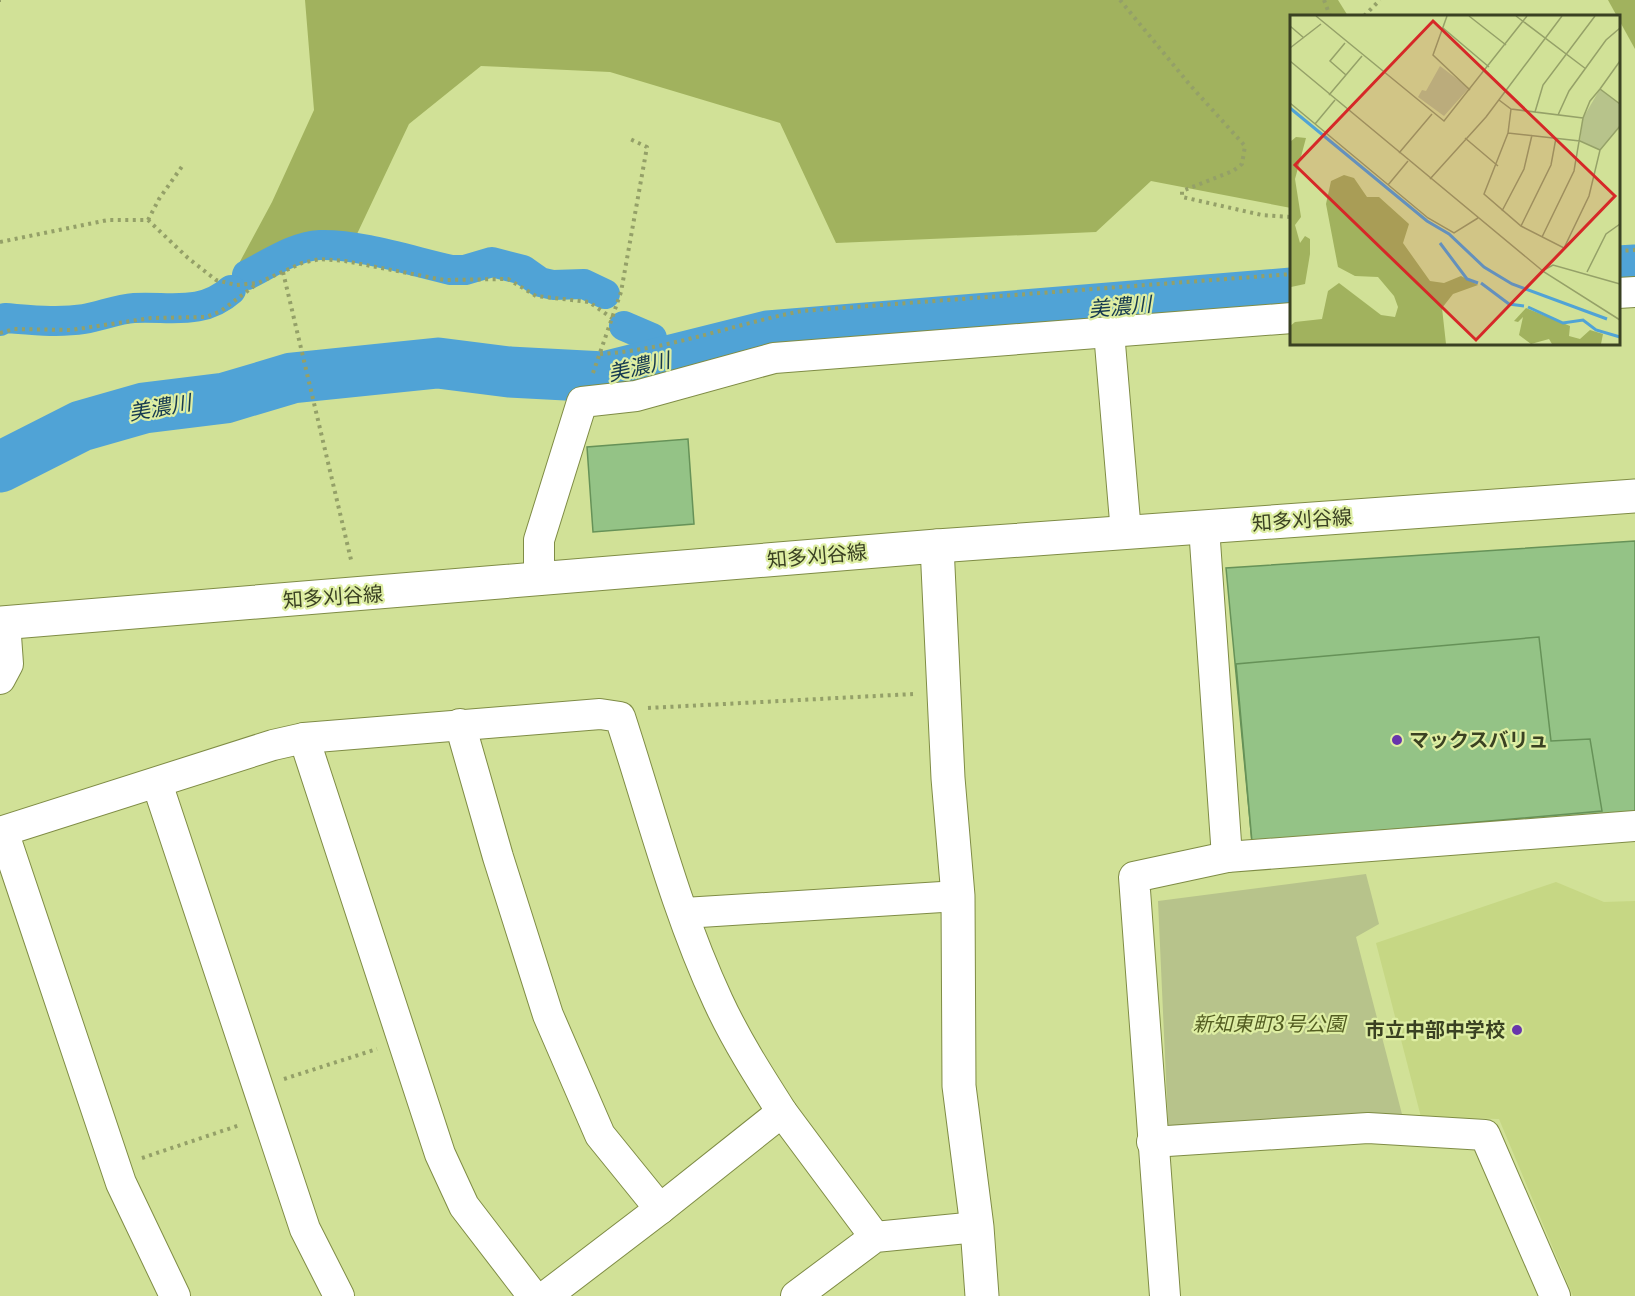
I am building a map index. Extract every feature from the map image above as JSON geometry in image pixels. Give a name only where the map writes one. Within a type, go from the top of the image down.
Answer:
[{"type":"street","points":[[1620,293],[1635,291]]},
{"type":"street","points":[[539,580],[539,540],[582,402],[636,396],[774,358],[1290,318]]},
{"type":"street","points":[[1109,332],[1126,533]]},
{"type":"street","name":"知多刈谷線","points":[[2,622],[358,595],[937,546],[1635,496]]},
{"type":"street","points":[[1204,527],[1227,857]]},
{"type":"street","points":[[937,546],[958,896],[959,1086],[977,1227],[982,1296]]},
{"type":"street","points":[[0,679],[8,664],[2,622]]},
{"type":"street","points":[[175,1296],[116,1167],[3,831],[273,745],[304,738],[460,724],[600,714],[620,717],[695,947],[718,1002],[748,1059],[782,1112],[874,1237]]},
{"type":"street","points":[[460,724],[498,857],[548,1014],[600,1135],[660,1209]]},
{"type":"street","points":[[304,738],[440,1154],[464,1206],[533,1296]]},
{"type":"street","points":[[157,783],[256,1088],[305,1229],[339,1296]]},
{"type":"street","points":[[1165,1296],[1134,878],[1227,857],[1635,826]]},
{"type":"street","points":[[684,913],[958,896]]},
{"type":"street","points":[[546,1296],[782,1112]]},
{"type":"street","points":[[1152,1142],[1368,1128],[1485,1135],[1555,1296]]},
{"type":"street","points":[[796,1296],[874,1237],[977,1227]]},
{"type":"path","points":[[1120,0],[1190,85],[1245,146],[1242,164],[1233,171],[1182,191],[1182,197],[1262,215],[1290,218]]},
{"type":"path","points":[[1324,0],[1330,15]]},
{"type":"path","points":[[1365,15],[1380,0]]},
{"type":"path","points":[[582,402],[621,292],[647,147],[630,139]]},
{"type":"path","points":[[148,220],[159,199],[183,165]]},
{"type":"path","points":[[0,242],[108,220],[148,220],[188,258],[216,280],[236,285],[258,283]]},
{"type":"path","points":[[1620,251],[1635,250]]},
{"type":"path","points":[[0,333],[14,328],[72,330],[151,318],[206,317],[221,311],[258,283],[302,262],[320,259],[394,269],[444,280],[508,279],[536,296],[589,302],[612,318]]},
{"type":"path","points":[[283,272],[358,595]]},
{"type":"path","points":[[600,354],[636,352],[755,320],[802,311],[1290,274]]},
{"type":"path","points":[[620,717],[629,710],[944,692]]},
{"type":"path","points":[[256,1088],[403,1041]]},
{"type":"path","points":[[116,1167],[267,1117]]},
{"type":"shaded area","points":[[305,0],[1338,0],[1347,15],[1290,15],[1290,208],[1151,181],[1096,232],[836,243],[780,123],[610,72],[481,66],[409,124],[357,234],[295,242],[236,269],[272,202],[314,110]]},
{"type":"shaded area","points":[[1608,0],[1635,0],[1635,49],[1620,22],[1620,15],[1616,15]]},
{"type":"shaded area","name":"市立中部中学校","points":[[1556,882],[1604,902],[1635,901],[1635,1296],[1573,1296],[1499,1119],[1421,1117],[1376,943]]},
{"type":"green space","name":"新知東町3号公園","points":[[1366,874],[1379,924],[1356,937],[1403,1118],[1169,1146],[1158,901]]},
{"type":"building","points":[[688,439],[694,524],[593,532],[587,447]]},
{"type":"building","points":[[1635,541],[1635,812],[1252,842],[1226,568]]},
{"type":"building","name":"マックスバリュ","points":[[1539,637],[1551,741],[1590,739],[1602,811],[1252,842],[1236,664]]},
{"type":"waterway","points":[[247,275],[282,256],[301,249],[311,246],[335,245],[368,250],[451,270],[465,270],[492,262],[523,270],[540,282],[553,285],[584,284],[605,294]]},
{"type":"waterway","name":"美濃川","points":[[1620,271],[1635,270]]},
{"type":"waterway","points":[[0,321],[5,318],[45,321],[74,320],[128,309],[197,307],[209,304],[231,290]]},
{"type":"waterway","name":"美濃川","points":[[0,467],[81,426],[144,408],[225,398],[292,378],[438,363],[509,372],[604,377],[768,336],[1290,293]]},
{"type":"waterway","points":[[624,326],[652,338]]},
{"type":"place","name":"マックスバリュ","points":[[1397,740]]},
{"type":"place","name":"市立中部中学校","points":[[1517,1030]]}]
